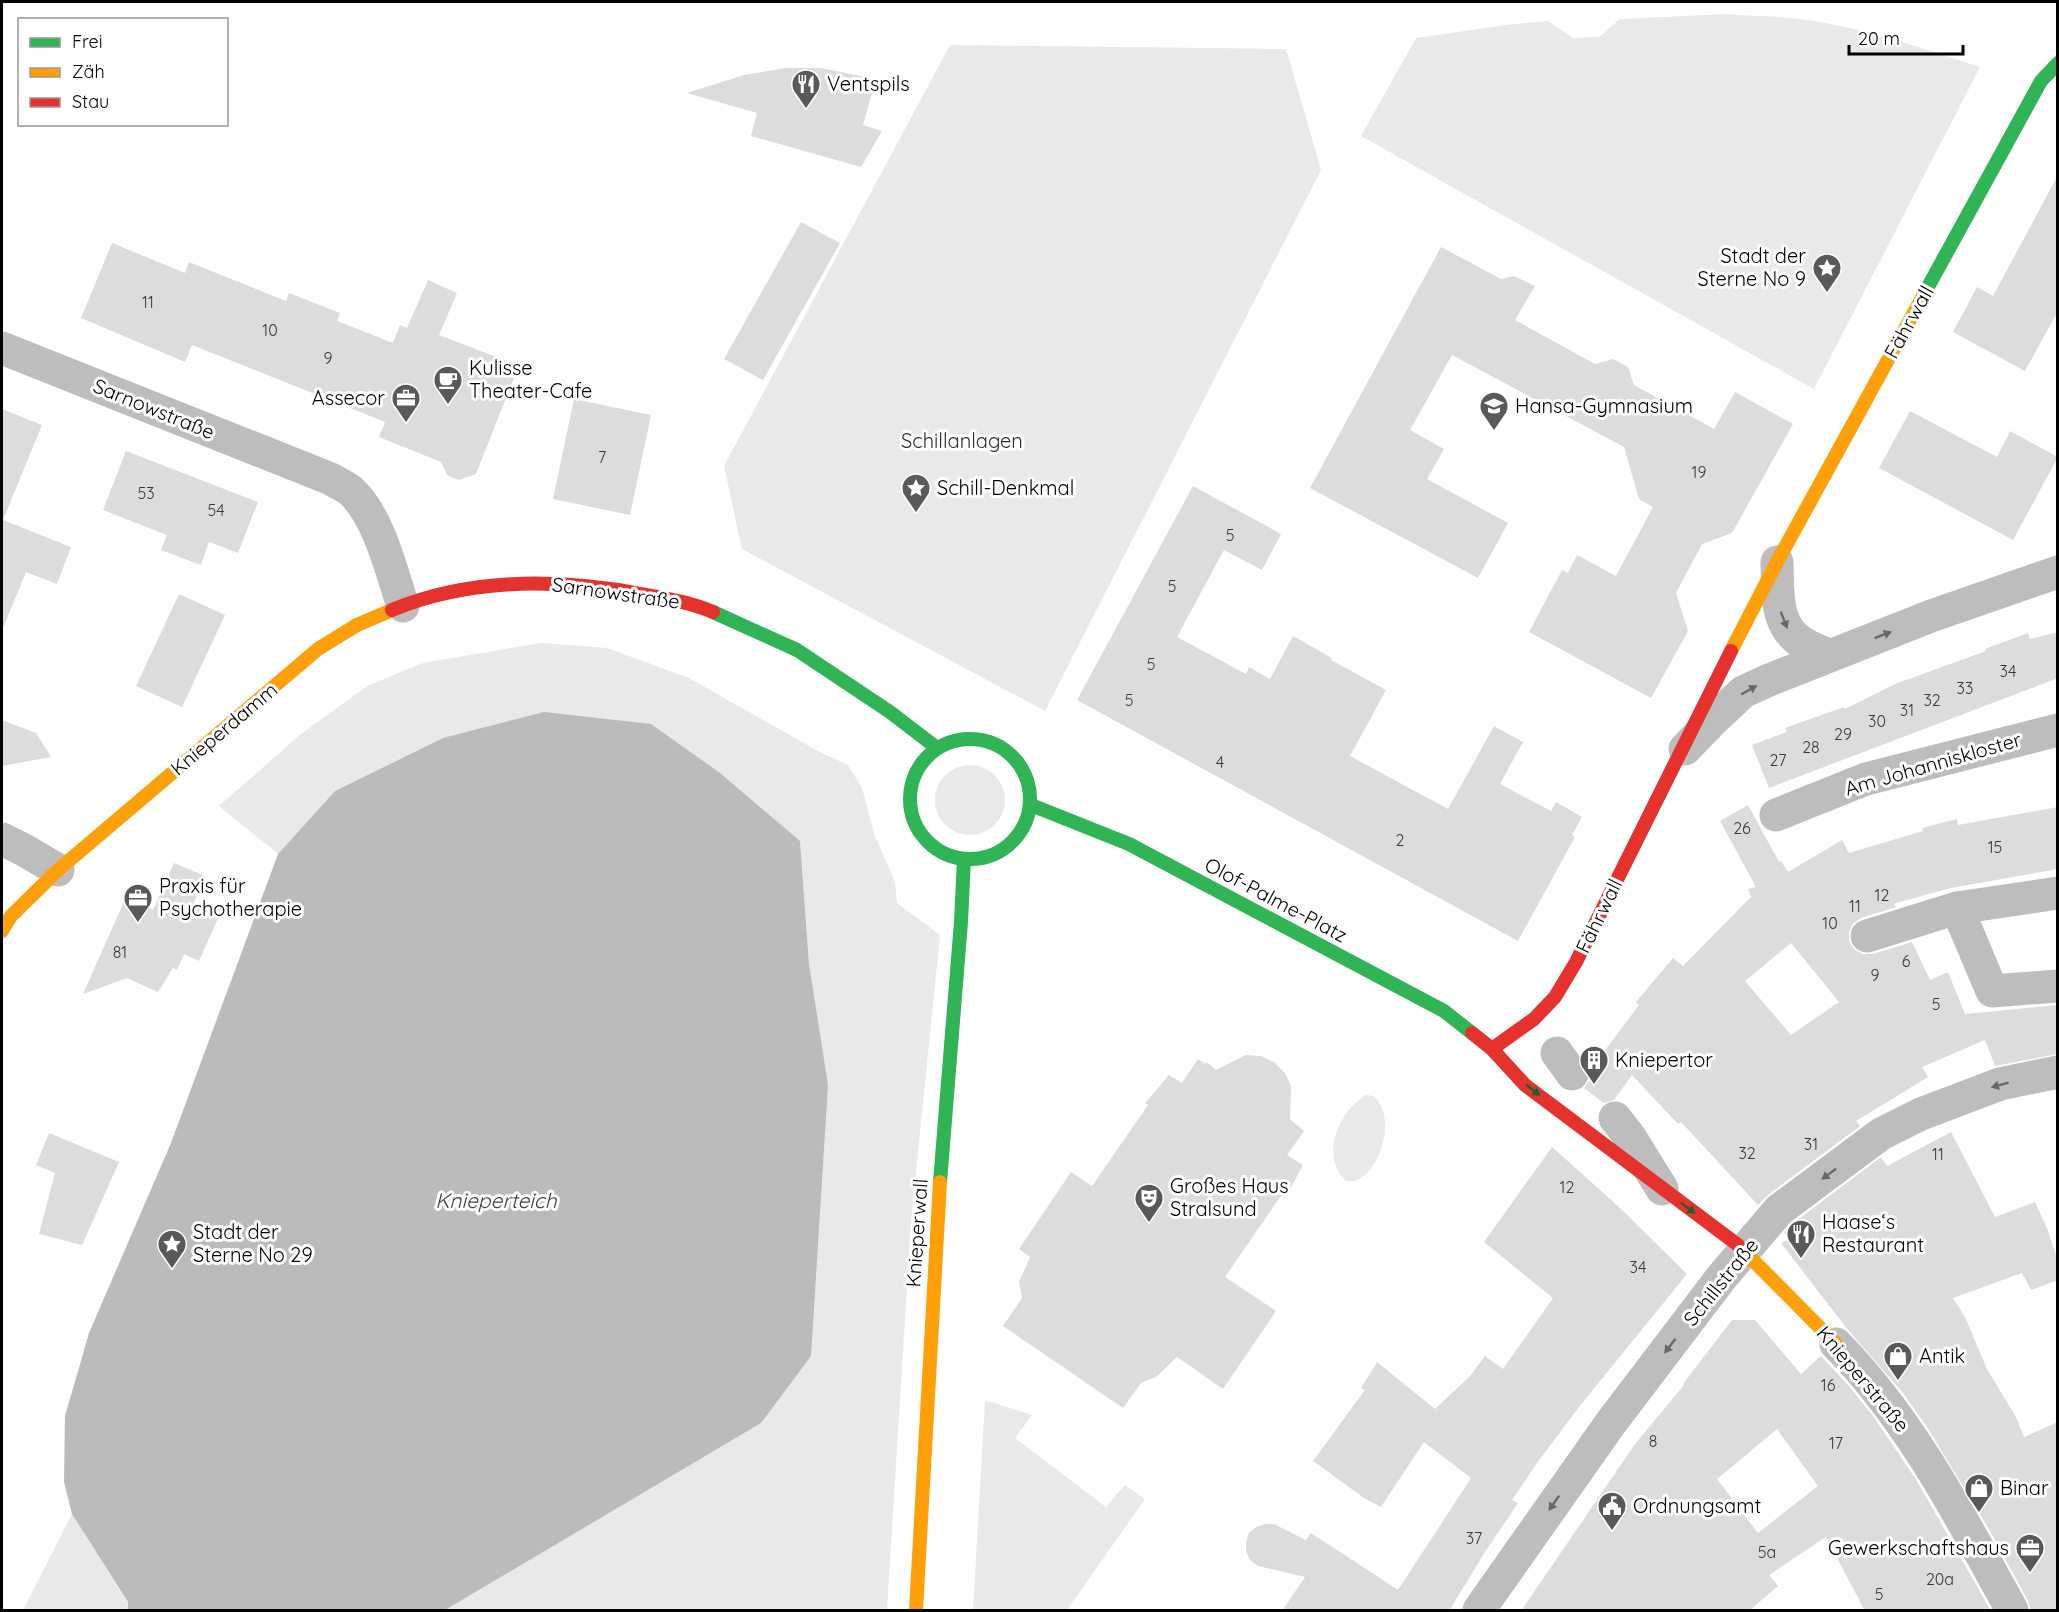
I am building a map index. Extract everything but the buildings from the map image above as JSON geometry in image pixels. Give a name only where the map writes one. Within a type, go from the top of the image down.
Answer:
[{"type":"street","name":"Fährwall","points":[[1492,1049],[1534,1019],[1555,998],[1576,962],[1777,562],[2041,81],[2058,63]]},
{"type":"street","name":"Sarnowstraße","points":[[2,348],[331,479],[349,489],[361,501],[378,535],[403,606],[460,590],[541,583],[616,589],[695,604],[797,650],[890,712],[937,748]]},
{"type":"street","points":[[1777,562],[1781,619],[1788,630],[1802,643],[1828,655]]},
{"type":"street","name":"Fährwall","points":[[1676,759],[1743,692],[1828,655],[2058,572]]},
{"type":"street","name":"Knieperdamm","points":[[2,931],[11,916],[58,870],[318,649],[357,625],[403,606]]},
{"type":"street","name":"Am Johanniskloster","points":[[1776,814],[1866,779],[2058,730]]},
{"type":"street","points":[[974,738],[994,743],[1010,753],[1023,768],[1030,786],[1031,806],[1026,824],[1016,839],[1001,851],[983,858],[964,859],[946,855],[930,845],[918,831],[911,813],[910,795],[914,777],[923,760],[937,748],[955,740],[974,738]]},
{"type":"street","name":"Olof-Palme-Platz","points":[[1031,806],[1129,844],[1444,1011],[1492,1049]]},
{"type":"street","points":[[2,839],[58,870]]},
{"type":"street","name":"Knieperwall","points":[[916,1611],[942,1149],[964,859]]},
{"type":"street","points":[[1868,936],[1957,908],[2058,893]]},
{"type":"street","points":[[1957,908],[1992,991],[2058,986]]},
{"type":"street","name":"Knieperstraße","points":[[1492,1049],[1525,1085],[1745,1251],[1850,1357],[1914,1440],[2012,1611]]},
{"type":"street","name":"Schillstraße","points":[[1479,1611],[1610,1424],[1721,1278],[1779,1210],[1881,1134],[1921,1114],[2000,1084],[2058,1072]]},
{"type":"street","name":"Knieperstraße","points":[[1615,1118],[1630,1137],[1663,1190]]},
{"type":"green space","points":[[1726,14],[1791,18],[1839,26],[1887,38],[1980,67],[1814,389],[1361,136],[1416,38],[1548,21],[1573,38],[1599,37],[1620,19]]},
{"type":"green space","name":"Schillanlagen","points":[[950,45],[1286,49],[1321,170],[1045,711],[742,549],[724,466]]},
{"type":"green space","points":[[541,643],[607,648],[689,678],[818,751],[848,765],[862,788],[875,836],[895,882],[897,903],[940,935],[911,1222],[887,1610],[445,1610],[567,1536],[809,964],[800,841],[443,738],[335,791],[278,854],[219,806],[301,734],[367,686],[423,663]]},
{"type":"green space","points":[[970,765],[983,768],[995,775],[1002,787],[1005,800],[1002,813],[995,825],[983,832],[970,835],[957,832],[945,825],[938,813],[935,800],[938,787],[945,775],[957,768]]},
{"type":"green space","points":[[1366,1095],[1373,1096],[1380,1104],[1385,1128],[1383,1142],[1379,1155],[1365,1176],[1355,1181],[1346,1181],[1338,1171],[1334,1159],[1336,1135],[1347,1112]]},
{"type":"green space","points":[[985,1400],[1032,1415],[1015,1438],[1106,1507],[1125,1485],[1145,1499],[1067,1610],[973,1610]]},
{"type":"green space","points":[[72,1514],[128,1603],[128,1610],[23,1610]]},
{"type":"water","name":"Knieperteich","points":[[544,712],[651,724],[720,773],[800,841],[809,964],[828,1085],[811,1356],[761,1423],[445,1610],[128,1610],[128,1602],[72,1514],[64,1482],[65,1416],[89,1333],[171,1143],[278,854],[335,791],[443,738]]},
{"type":"traffic: fast","points":[[1923,296],[2041,81],[2058,63]]},
{"type":"traffic: fast","points":[[713,612],[797,650],[890,712],[937,748]]},
{"type":"traffic: fast","points":[[970,739],[993,743],[1013,756],[1026,776],[1030,799],[1026,822],[1013,842],[993,855],[970,859],[947,855],[927,842],[914,822],[910,799],[914,776],[927,756],[947,743],[970,739]]},
{"type":"traffic: fast","points":[[1031,805],[1129,844],[1444,1011],[1472,1033]]},
{"type":"traffic: fast","points":[[940,1182],[964,859]]},
{"type":"traffic: slow","points":[[1731,651],[1777,562],[1923,296]]},
{"type":"traffic: slow","points":[[2,931],[11,916],[58,870],[318,649],[357,625],[392,610]]},
{"type":"traffic: slow","points":[[916,1610],[940,1182]]},
{"type":"traffic: slow","points":[[1738,1245],[1836,1344]]},
{"type":"traffic: jam","points":[[392,610],[454,591],[518,584],[551,584],[647,595],[713,612]]},
{"type":"traffic: jam","points":[[1492,1049],[1534,1019],[1555,997],[1576,962],[1731,651]]},
{"type":"traffic: jam","points":[[1472,1033],[1492,1049],[1525,1085],[1738,1245]]},
{"type":"place","name":"Ventspils","points":[[806,110]]},
{"type":"place","name":"Stadt der Sterne No 9","points":[[1827,294]]},
{"type":"place","name":"Kulisse Theater-Cafe","points":[[448,406]]},
{"type":"place","name":"Assecor","points":[[406,424]]},
{"type":"place","name":"Hansa-Gymnasium","points":[[1494,432]]},
{"type":"place","name":"Schill-Denkmal","points":[[916,514]]},
{"type":"place","name":"Praxis für Psychotherapie","points":[[138,924]]},
{"type":"place","name":"Kniepertor","points":[[1594,1086]]},
{"type":"place","name":"Großes Haus Stralsund","points":[[1149,1224]]},
{"type":"place","name":"Haase‘s Restaurant","points":[[1801,1260]]},
{"type":"place","name":"Stadt der Sterne No 29","points":[[172,1270]]},
{"type":"place","name":"Antik","points":[[1898,1382]]},
{"type":"place","name":"Binar","points":[[1979,1514]]},
{"type":"place","name":"Ordnungsamt","points":[[1612,1532]]},
{"type":"place","name":"Gewerkschaftshaus","points":[[2030,1574]]}]
